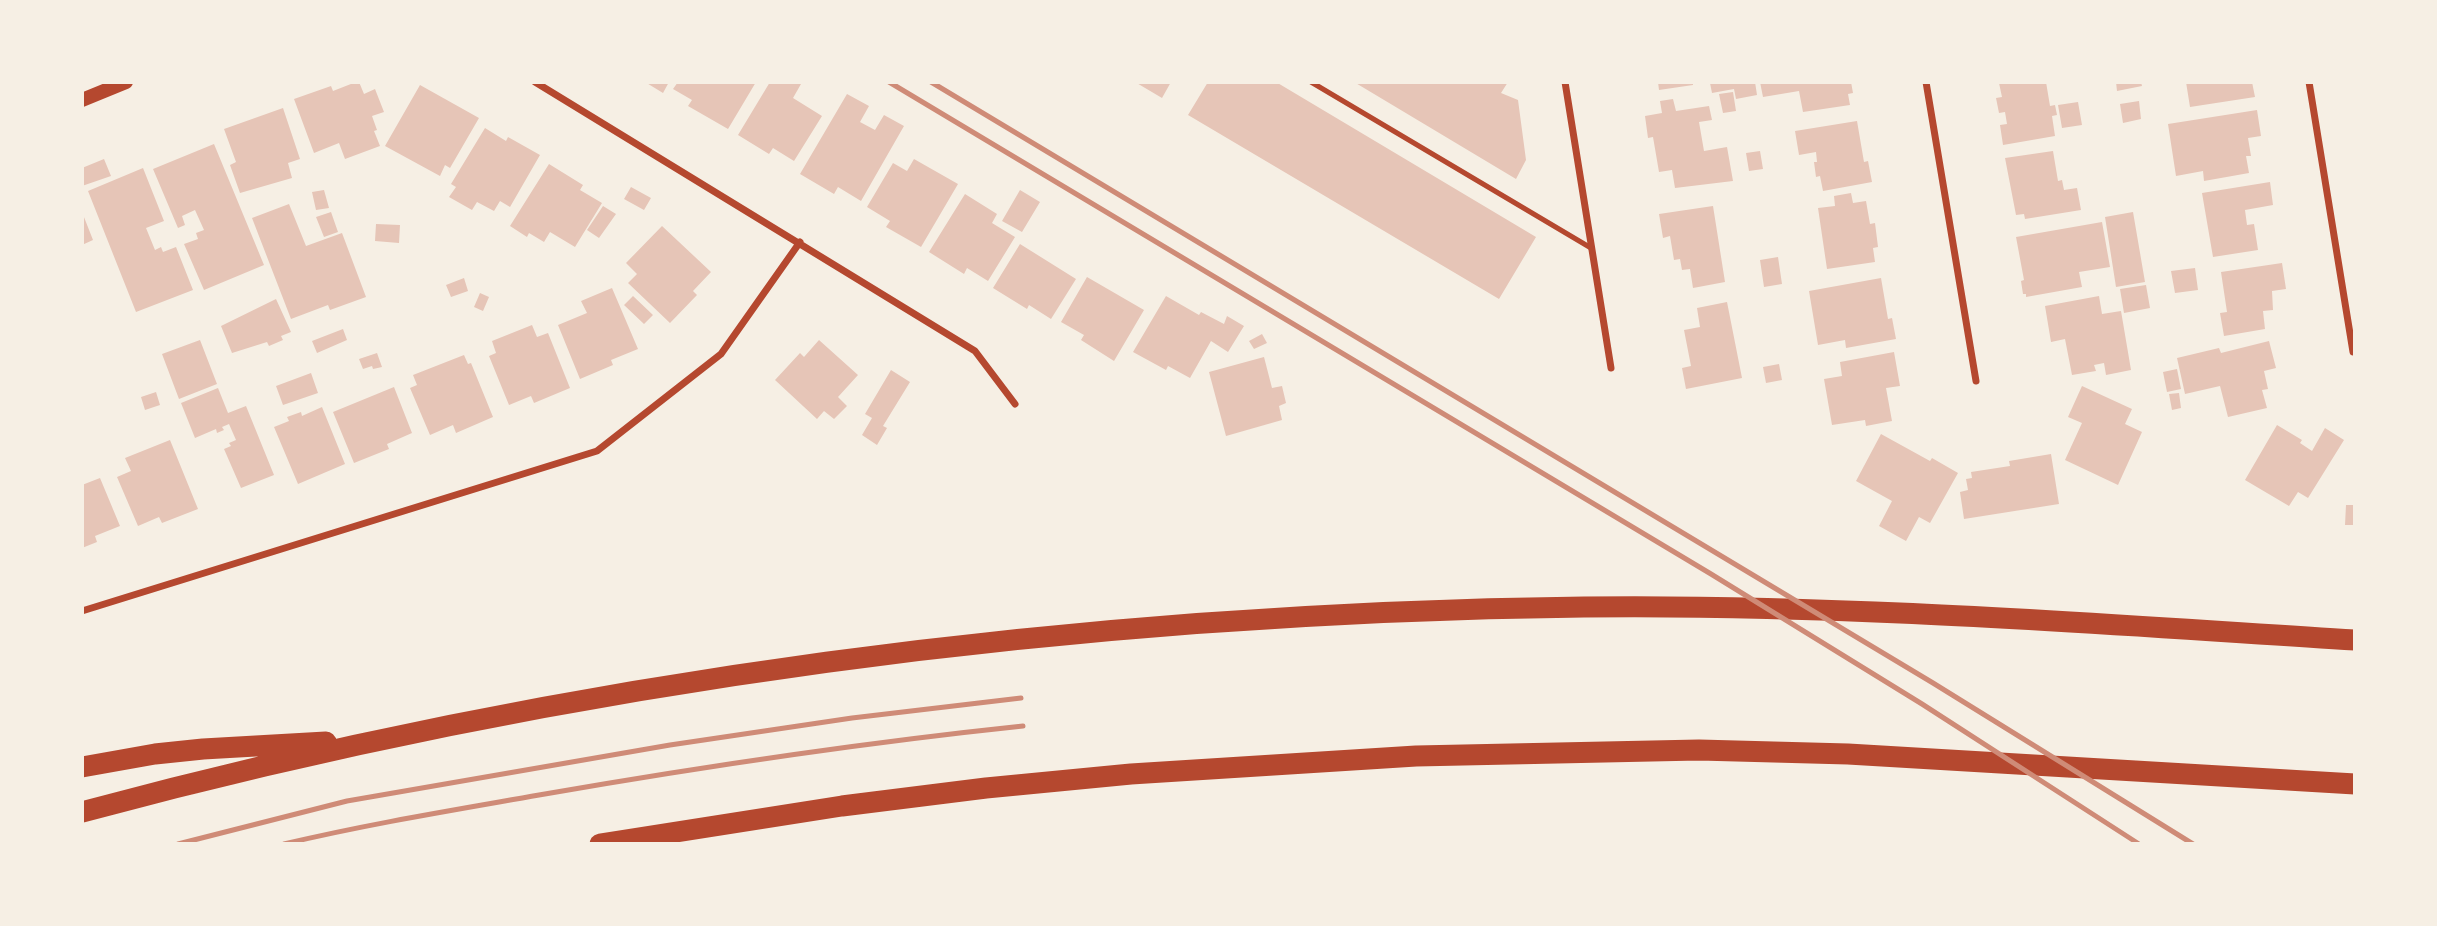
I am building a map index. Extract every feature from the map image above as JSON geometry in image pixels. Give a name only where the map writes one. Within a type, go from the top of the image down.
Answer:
[{"type":"highway","points":[[82,812],[244,770],[387,738],[670,686],[958,645],[1244,620],[1393,612],[1589,607],[1813,609],[2355,640]]},
{"type":"highway","points":[[82,767],[155,754],[203,749],[387,738]]},
{"type":"highway","points":[[600,844],[842,806],[986,788],[1131,774],[1416,755],[1699,750],[1946,759],[2355,784]]},
{"type":"main road","points":[[82,100],[126,82]]},
{"type":"street","points":[[536,82],[975,351],[1015,404]]},
{"type":"street","points":[[1565,82],[1611,368]]},
{"type":"street","points":[[1926,82],[1976,381]]},
{"type":"street","points":[[2309,82],[2354,352]]},
{"type":"street","points":[[82,611],[597,451],[721,354],[800,242]]},
{"type":"lane","points":[[1311,82],[1591,248]]},
{"type":"building","points":[[359,82],[364,94],[375,89],[384,112],[372,116],[380,146],[345,159],[339,143],[314,153],[294,99],[331,86],[333,91]]},
{"type":"building","points":[[645,82],[669,82],[663,93]]},
{"type":"building","points":[[678,82],[756,82],[728,129],[688,106],[692,100],[673,89]]},
{"type":"building","points":[[770,82],[798,82],[801,84],[793,98],[822,116],[794,161],[773,148],[769,154],[738,135]]},
{"type":"building","points":[[1135,82],[1171,82],[1162,98]]},
{"type":"building","points":[[1208,82],[1276,82],[1536,237],[1499,299],[1188,115]]},
{"type":"building","points":[[1354,82],[1508,82],[1501,93],[1518,100],[1526,160],[1516,179]]},
{"type":"building","points":[[1658,82],[1693,82],[1693,85],[1659,90]]},
{"type":"building","points":[[1755,82],[1757,95],[1736,99],[1734,89],[1712,93],[1710,83]]},
{"type":"building","points":[[1760,82],[1851,82],[1853,93],[1848,94],[1850,105],[1803,112],[1799,91],[1763,97]]},
{"type":"building","points":[[2046,82],[2050,106],[2055,105],[2057,115],[2052,116],[2055,136],[2003,145],[2000,125],[2007,124],[2005,112],[1999,113],[1996,98],[2002,97],[1999,83]]},
{"type":"building","points":[[2116,82],[2141,82],[2142,86],[2117,91]]},
{"type":"building","points":[[2186,82],[2252,82],[2255,97],[2190,107]]},
{"type":"building","points":[[420,85],[479,118],[450,168],[445,165],[440,176],[385,146]]},
{"type":"building","points":[[1733,92],[1736,111],[1723,113],[1719,94]]},
{"type":"building","points":[[847,94],[869,106],[860,122],[875,130],[884,115],[904,126],[861,201],[838,187],[834,194],[800,174]]},
{"type":"building","points":[[1673,99],[1676,111],[1709,106],[1712,120],[1699,122],[1704,151],[1727,147],[1733,181],[1675,188],[1672,170],[1659,172],[1653,137],[1648,138],[1645,116],[1662,113],[1660,101]]},
{"type":"building","points":[[2139,101],[2141,119],[2123,123],[2120,104]]},
{"type":"building","points":[[2078,102],[2082,125],[2062,128],[2058,105]]},
{"type":"building","points":[[283,108],[300,159],[288,163],[292,178],[240,193],[230,165],[236,162],[224,129]]},
{"type":"building","points":[[2257,110],[2261,136],[2248,138],[2251,156],[2246,156],[2249,173],[2204,181],[2203,171],[2176,176],[2168,124]]},
{"type":"building","points":[[1857,121],[1864,162],[1868,161],[1872,182],[1823,191],[1820,176],[1816,177],[1816,152],[1799,155],[1795,131]]},
{"type":"building","points":[[485,128],[506,141],[508,137],[540,155],[510,207],[500,201],[494,211],[477,202],[472,210],[449,197],[456,187],[451,184]]},
{"type":"building","points":[[214,144],[264,265],[204,290],[184,244],[198,239],[196,233],[204,230],[195,210],[182,216],[185,225],[178,228],[153,169]]},
{"type":"building","points":[[1760,151],[1763,169],[1749,171],[1746,153]]},
{"type":"building","points":[[2053,151],[2058,181],[2062,180],[2064,190],[2077,188],[2081,210],[2025,219],[2024,214],[2016,215],[2005,158]]},
{"type":"building","points":[[104,159],[111,176],[82,186],[82,168]]},
{"type":"building","points":[[914,159],[958,184],[921,247],[886,227],[890,221],[867,207],[893,163],[907,171]]},
{"type":"building","points":[[549,164],[583,185],[580,190],[602,203],[575,247],[550,232],[544,242],[529,233],[527,237],[510,226]]},
{"type":"building","points":[[143,168],[164,221],[146,228],[155,250],[161,247],[163,252],[176,247],[193,290],[136,312],[88,191]]},
{"type":"building","points":[[2270,182],[2273,205],[2245,210],[2247,225],[2254,224],[2258,250],[2213,257],[2202,193]]},
{"type":"building","points":[[631,187],[651,198],[644,210],[624,199]]},
{"type":"building","points":[[324,190],[329,208],[316,210],[312,192]]},
{"type":"building","points":[[1020,190],[1040,202],[1022,232],[1002,221]]},
{"type":"building","points":[[1851,193],[1853,203],[1866,201],[1870,224],[1875,223],[1878,247],[1873,248],[1875,262],[1827,269],[1818,208],[1835,206],[1834,196]]},
{"type":"building","points":[[965,194],[997,214],[992,223],[1015,237],[988,281],[967,268],[964,274],[929,252]]},
{"type":"building","points":[[289,204],[306,246],[342,233],[366,297],[330,310],[328,305],[291,319],[252,218]]},
{"type":"building","points":[[603,206],[616,214],[599,238],[587,230]]},
{"type":"building","points":[[1713,206],[1725,282],[1693,288],[1690,269],[1682,270],[1680,259],[1674,260],[1670,236],[1663,238],[1659,214]]},
{"type":"building","points":[[82,212],[93,240],[82,245]]},
{"type":"building","points":[[331,212],[338,232],[324,237],[316,217]]},
{"type":"building","points":[[2133,212],[2145,282],[2116,287],[2105,217]]},
{"type":"building","points":[[2102,222],[2110,267],[2079,272],[2082,287],[2026,297],[2026,294],[2023,294],[2021,281],[2024,280],[2016,237]]},
{"type":"building","points":[[376,224],[400,225],[399,243],[375,241]]},
{"type":"building","points":[[662,226],[711,272],[693,291],[697,295],[670,323],[628,283],[637,274],[626,263]]},
{"type":"building","points":[[1020,244],[1076,279],[1051,319],[1029,305],[1027,309],[993,288]]},
{"type":"building","points":[[1778,257],[1782,284],[1764,287],[1760,260]]},
{"type":"building","points":[[2282,263],[2286,289],[2272,291],[2273,310],[2263,311],[2265,329],[2224,336],[2220,313],[2227,312],[2221,272]]},
{"type":"building","points":[[2195,268],[2198,290],[2175,293],[2171,271]]},
{"type":"building","points":[[1087,277],[1144,310],[1114,361],[1081,340],[1084,335],[1061,322]]},
{"type":"building","points":[[464,278],[468,291],[451,297],[446,285]]},
{"type":"building","points":[[1881,278],[1888,319],[1892,318],[1896,339],[1846,348],[1845,340],[1818,345],[1809,291]]},
{"type":"building","points":[[2146,285],[2150,308],[2124,313],[2120,289]]},
{"type":"building","points":[[612,288],[638,349],[611,360],[613,365],[580,379],[558,325],[587,313],[581,301]]},
{"type":"building","points":[[480,293],[489,297],[483,311],[474,307]]},
{"type":"building","points":[[633,296],[653,315],[644,324],[624,305]]},
{"type":"building","points":[[1166,296],[1199,315],[1201,312],[1224,324],[1227,316],[1244,326],[1228,352],[1211,341],[1190,378],[1168,366],[1166,370],[1133,352]]},
{"type":"building","points":[[2099,296],[2102,314],[2121,311],[2131,370],[2106,375],[2104,363],[2094,365],[2096,371],[2072,375],[2065,339],[2051,342],[2045,306]]},
{"type":"building","points":[[276,299],[291,332],[281,336],[283,340],[269,346],[267,342],[232,353],[221,326]]},
{"type":"building","points":[[1727,302],[1742,378],[1686,389],[1682,368],[1691,366],[1684,330],[1700,327],[1697,308]]},
{"type":"building","points":[[532,325],[537,337],[548,333],[570,388],[534,403],[531,396],[509,405],[489,356],[496,353],[492,341]]},
{"type":"building","points":[[343,329],[347,340],[317,353],[312,341]]},
{"type":"building","points":[[1262,334],[1267,343],[1254,349],[1249,341]]},
{"type":"building","points":[[200,340],[217,384],[179,399],[162,354]]},
{"type":"building","points":[[819,340],[858,375],[838,397],[847,406],[834,419],[824,411],[817,419],[775,380],[800,353],[804,357]]},
{"type":"building","points":[[2269,341],[2276,368],[2264,371],[2268,389],[2262,390],[2267,408],[2228,417],[2220,386],[2185,394],[2177,358],[2219,348],[2221,353]]},
{"type":"building","points":[[1894,352],[1900,386],[1886,388],[1892,421],[1866,426],[1865,420],[1832,425],[1824,379],[1842,376],[1840,362]]},
{"type":"building","points":[[377,353],[382,367],[363,369],[359,359]]},
{"type":"building","points":[[464,355],[468,364],[471,363],[493,417],[456,433],[453,425],[430,435],[410,388],[417,385],[413,375]]},
{"type":"building","points":[[1264,357],[1272,388],[1282,386],[1286,403],[1279,406],[1282,420],[1226,436],[1209,372]]},
{"type":"building","points":[[1779,364],[1782,380],[1766,383],[1763,367]]},
{"type":"building","points":[[2177,369],[2181,389],[2167,392],[2163,372]]},
{"type":"building","points":[[891,370],[910,382],[883,426],[887,428],[877,445],[862,435],[872,418],[865,414]]},
{"type":"building","points":[[311,373],[318,393],[283,405],[276,386]]},
{"type":"building","points":[[2082,386],[2132,409],[2125,424],[2142,432],[2118,485],[2065,460],[2082,423],[2068,417]]},
{"type":"building","points":[[394,387],[412,433],[387,444],[389,449],[354,463],[333,412]]},
{"type":"building","points":[[218,388],[228,413],[246,406],[274,475],[241,488],[224,449],[236,440],[229,424],[217,433],[216,429],[195,438],[181,403]]},
{"type":"building","points":[[156,392],[160,405],[145,410],[141,397]]},
{"type":"building","points":[[2179,393],[2181,408],[2172,410],[2169,394]]},
{"type":"building","points":[[322,407],[345,464],[298,484],[274,427],[289,421],[287,417],[301,412],[302,416]]},
{"type":"building","points":[[2277,425],[2302,440],[2300,443],[2312,451],[2325,428],[2344,440],[2308,498],[2298,492],[2289,506],[2245,480]]},
{"type":"building","points":[[1881,434],[1958,473],[1930,523],[1919,517],[1906,541],[1879,526],[1892,501],[1856,481]]},
{"type":"building","points":[[170,440],[198,509],[162,523],[159,517],[138,526],[117,477],[131,471],[125,458]]},
{"type":"building","points":[[2051,454],[2059,504],[1964,519],[1960,492],[1968,490],[1966,479],[1972,478],[1971,472],[2010,466],[2009,461]]},
{"type":"building","points":[[100,478],[120,526],[95,536],[97,542],[82,548],[82,485]]},
{"type":"building","points":[[2346,505],[2355,505],[2355,525],[2345,525]]},
{"type":"railway","points":[[889,82],[1711,574],[1922,704],[2139,844]]},
{"type":"railway","points":[[931,82],[1933,683],[2193,844]]},
{"type":"railway","points":[[178,844],[347,801],[670,745],[852,718],[1021,698]]},
{"type":"railway","points":[[284,844],[411,818],[660,775],[841,748],[1023,726]]}]
